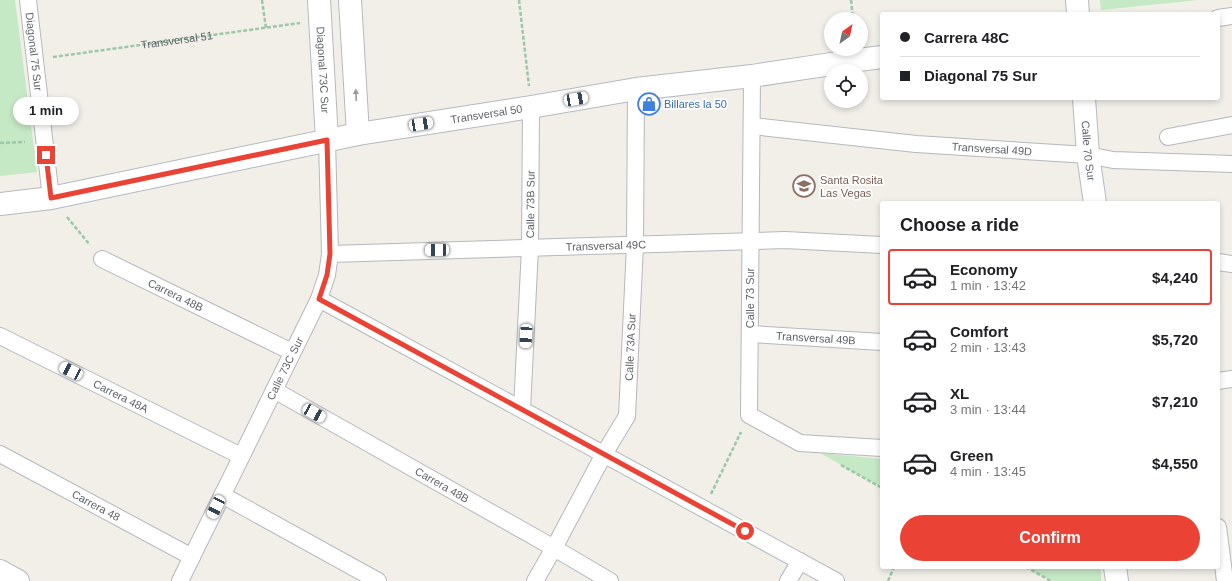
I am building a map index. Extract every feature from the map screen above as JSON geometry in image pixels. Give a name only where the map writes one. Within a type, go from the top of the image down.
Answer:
[{"type":"street","name":"Diagonal 75 Sur","points":[[28,0],[51,198]]},
{"type":"street","points":[[350,0],[358,134]]},
{"type":"street","points":[[1077,0],[1078,12]]},
{"type":"street","name":"Diagonal 73C Sur","points":[[322,5],[327,140]]},
{"type":"street","points":[[1220,18],[1232,16]]},
{"type":"street","name":"Transversal 50","points":[[0,204],[51,198],[358,134],[636,89],[752,76],[880,57]]},
{"type":"street","name":"Calle 73 Sur","points":[[750,415],[752,76]]},
{"type":"street","name":"Calle 73A Sur","points":[[535,581],[604,454],[627,416],[635,245],[636,89]]},
{"type":"street","name":"Calle 70 Sur","points":[[1084,100],[1088,155],[1095,201]]},
{"type":"street","name":"Calle 73B Sur","points":[[522,409],[530,248],[531,107]]},
{"type":"street","points":[[1168,137],[1232,125]]},
{"type":"street","name":"Transversal 49D","points":[[752,126],[916,144],[1088,155],[1113,160],[1232,164]]},
{"type":"street","name":"Calle 73C Sur","points":[[180,581],[319,299],[327,275],[330,254],[327,140]]},
{"type":"street","name":"Transversal 49C","points":[[330,254],[785,240],[880,245]]},
{"type":"street","name":"Carrera 48B","points":[[102,259],[292,352]]},
{"type":"street","points":[[1220,262],[1232,264]]},
{"type":"street","points":[[319,299],[836,581]]},
{"type":"street","name":"Transversal 49B","points":[[750,334],[880,342]]},
{"type":"street","name":"Carrera 48A","points":[[0,336],[241,456]]},
{"type":"street","points":[[1220,382],[1232,379]]},
{"type":"street","name":"Carrera 48B","points":[[274,390],[610,581]]},
{"type":"street","points":[[750,415],[800,443],[880,448]]},
{"type":"street","name":"Carrera 48","points":[[0,454],[192,557]]},
{"type":"street","points":[[222,495],[378,581]]},
{"type":"street","points":[[1220,540],[1226,581]]},
{"type":"street","points":[[788,581],[800,561]]},
{"type":"street","points":[[1115,569],[1117,581]]},
{"type":"street","points":[[0,571],[18,581]]},
{"type":"path","points":[[262,0],[266,28]]},
{"type":"path","points":[[519,0],[531,107]]},
{"type":"path","points":[[851,0],[852,12]]},
{"type":"path","name":"Transversal 51","points":[[35,60],[266,28],[322,5]]},
{"type":"path","points":[[0,143],[45,141]]},
{"type":"path","points":[[51,198],[102,259]]},
{"type":"path","points":[[704,509],[750,415]]},
{"type":"path","points":[[888,581],[893,569]]},
{"type":"path","points":[[1030,569],[1051,581]]},
{"type":"green space","points":[[0,0],[15,0],[37,172],[0,176]]},
{"type":"green space","points":[[1100,0],[1198,0],[1101,10]]},
{"type":"green space","points":[[820,453],[880,459],[880,487]]},
{"type":"green space","points":[[1101,569],[1101,581],[1052,581],[1031,570]]},
{"type":"place","name":"Billares la 50","points":[[649,104]]},
{"type":"place","name":"Santa Rosita Las Vegas","points":[[804,186]]},
{"type":"route","points":[[46,155],[51,198],[327,140],[330,254],[327,275],[319,299],[745,531]]}]
